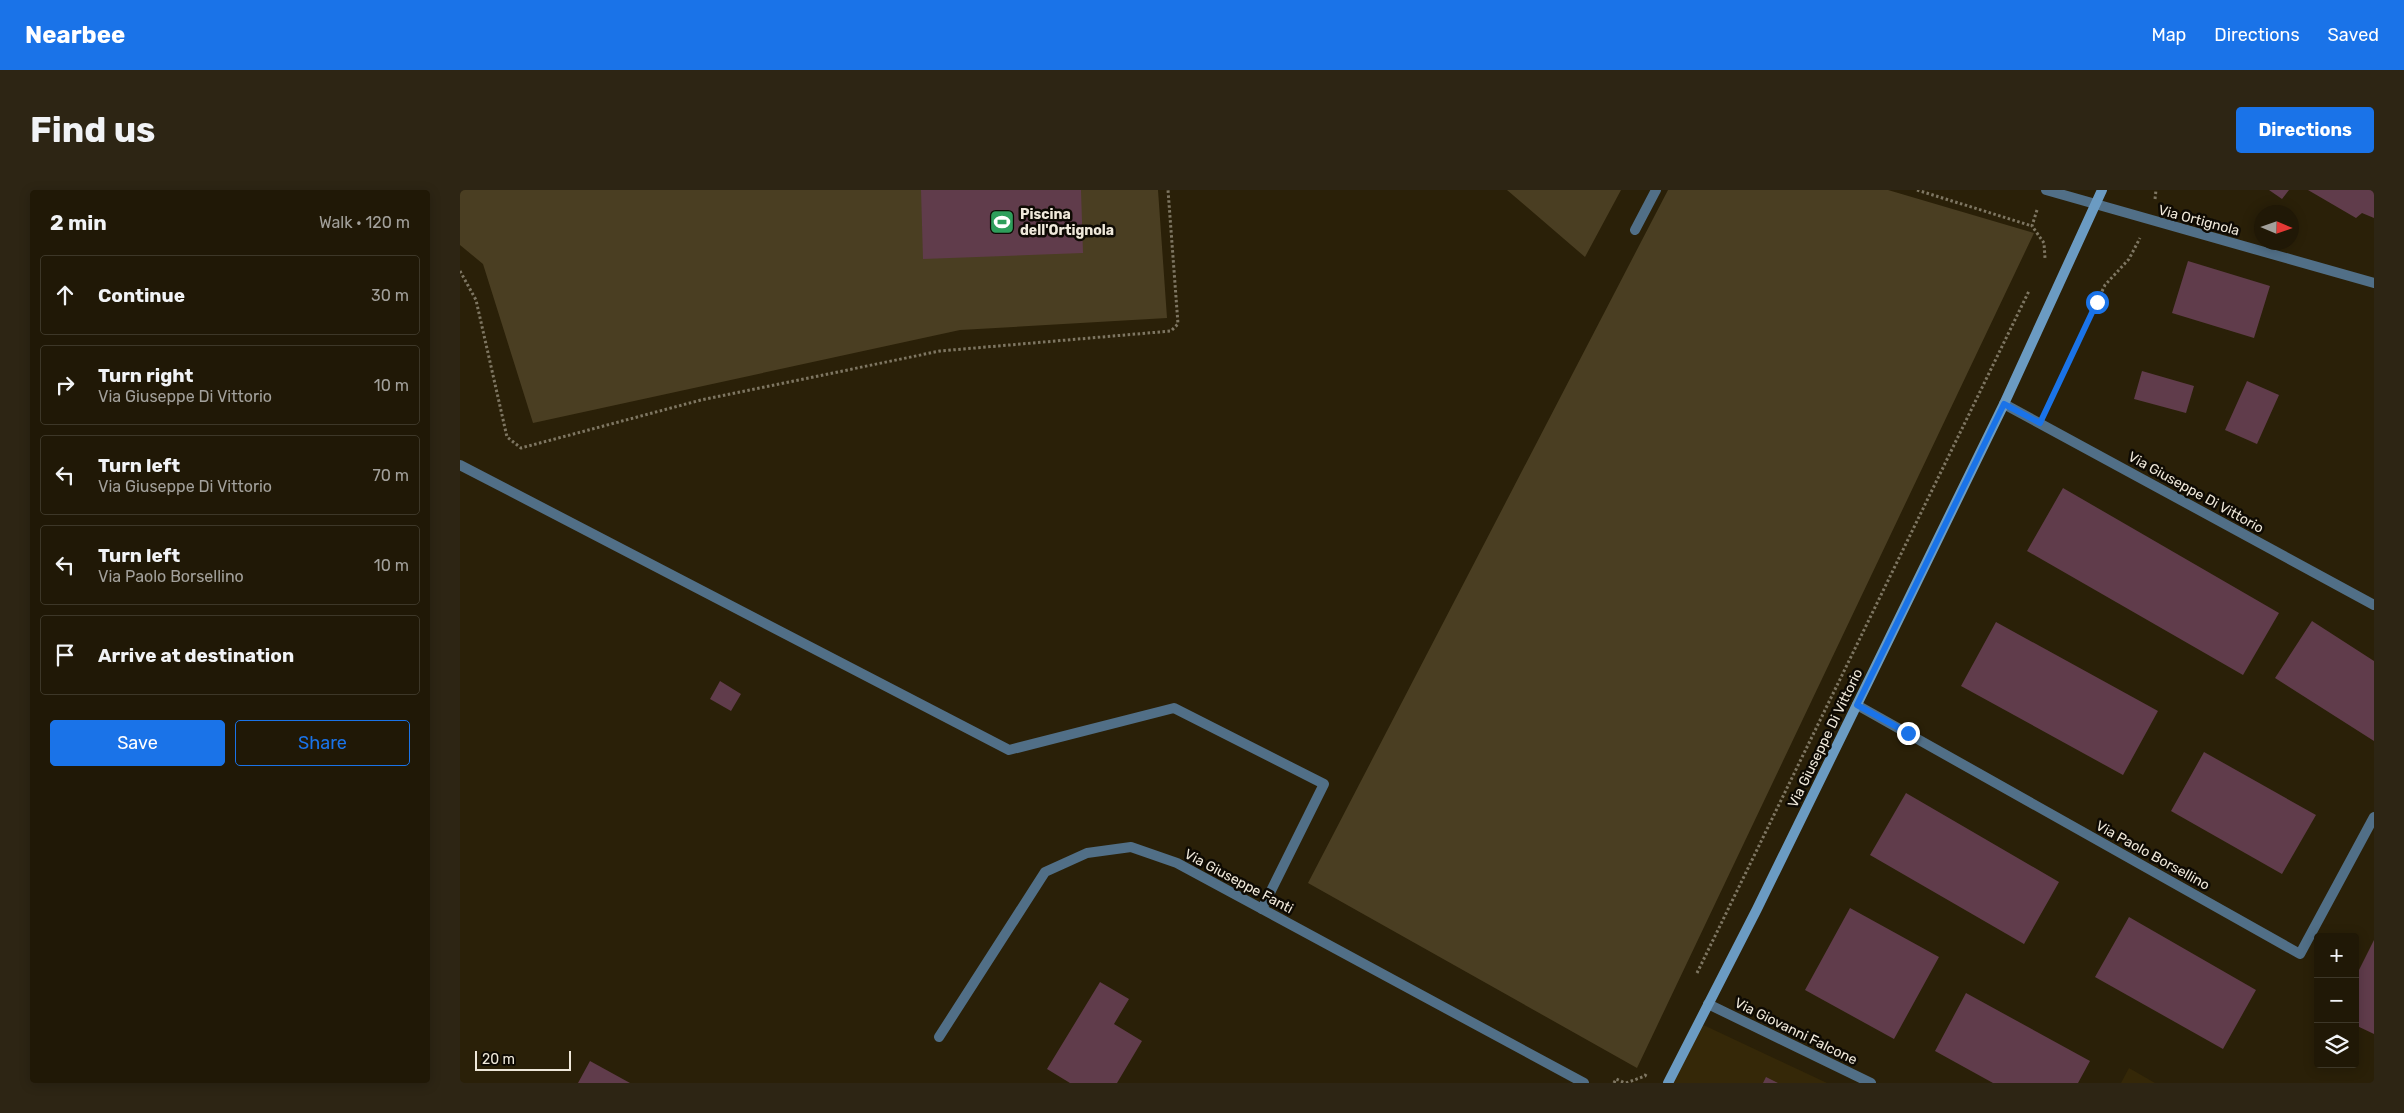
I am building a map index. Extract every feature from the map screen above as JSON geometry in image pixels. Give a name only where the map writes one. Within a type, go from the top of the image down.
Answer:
[{"type":"main road","name":"Via Giuseppe Di Vittorio","points":[[1668,1083],[1857,705],[2004,404],[2102,190]]},
{"type":"street","points":[[1635,230],[1656,190]]},
{"type":"street","name":"Via Ortignola","points":[[2046,190],[2095,206],[2374,283]]},
{"type":"street","name":"Via Giuseppe Di Vittorio","points":[[2004,404],[2374,605]]},
{"type":"street","points":[[460,464],[1009,750],[1174,708],[1324,784],[1262,909]]},
{"type":"street","name":"Via Paolo Borsellino","points":[[1857,705],[2300,954],[2374,817]]},
{"type":"street","name":"Via Giuseppe Fanti","points":[[939,1037],[1045,872],[1087,853],[1131,848],[1177,863],[1584,1083]]},
{"type":"street","name":"Via Giovanni Falcone","points":[[1708,1004],[1871,1083]]},
{"type":"path","points":[[460,272],[476,300],[507,437],[521,448],[701,400],[940,351],[1171,331],[1178,324],[1168,190]]},
{"type":"path","points":[[1917,190],[2032,226],[2044,242],[2045,258],[2041,266]]},
{"type":"path","points":[[2040,423],[2105,285],[2129,259],[2147,220],[2156,190]]},
{"type":"path","points":[[2032,226],[2038,208]]},
{"type":"path","points":[[1693,981],[2032,284]]},
{"type":"path","points":[[1614,1083],[1616,1079],[1625,1083],[1645,1076],[1649,1068]]},
{"type":"shaded area","points":[[460,190],[1158,190],[1167,318],[960,330],[533,423],[483,264],[460,245]]},
{"type":"shaded area","points":[[1507,190],[1621,190],[1585,257]]},
{"type":"shaded area","points":[[1668,190],[1888,190],[2034,233],[1637,1068],[1308,883]]},
{"type":"shaded area","points":[[1695,1021],[1827,1083],[1665,1083]]},
{"type":"shaded area","points":[[2129,1068],[2155,1083],[2121,1083]]},
{"type":"building","name":"Piscina dell'Ortignola","points":[[921,190],[1081,190],[1083,253],[923,259]]},
{"type":"building","points":[[2269,190],[2289,190],[2282,199]]},
{"type":"building","points":[[2308,190],[2374,190],[2374,218],[2362,213],[2356,218]]},
{"type":"building","points":[[2188,261],[2270,286],[2254,338],[2172,313]]},
{"type":"building","points":[[2142,371],[2194,386],[2186,413],[2134,399]]},
{"type":"building","points":[[2247,381],[2279,395],[2257,444],[2225,430]]},
{"type":"building","points":[[2063,488],[2279,613],[2243,675],[2027,551]]},
{"type":"building","points":[[2312,621],[2374,661],[2374,741],[2275,678]]},
{"type":"building","points":[[1996,622],[2158,711],[2123,775],[1961,686]]},
{"type":"building","points":[[720,681],[741,694],[731,711],[710,699]]},
{"type":"building","points":[[2204,752],[2316,815],[2282,874],[2171,811]]},
{"type":"building","points":[[1906,793],[2059,882],[2024,944],[1870,855]]},
{"type":"building","points":[[1850,908],[1939,957],[1894,1039],[1805,990]]},
{"type":"building","points":[[2129,917],[2256,990],[2223,1049],[2095,977]]},
{"type":"building","points":[[2374,940],[2374,1034],[2359,1027],[2359,970]]},
{"type":"building","points":[[1100,982],[1129,999],[1114,1024],[1142,1041],[1117,1083],[1070,1083],[1047,1069]]},
{"type":"building","points":[[1966,993],[2090,1061],[2078,1083],[1993,1083],[1935,1051]]},
{"type":"building","points":[[590,1061],[630,1083],[578,1083]]},
{"type":"building","points":[[1766,1077],[1778,1083],[1763,1083]]},
{"type":"place","name":"Piscina dell'Ortignola","points":[[1002,222]]},
{"type":"route","points":[[1908,733],[1857,705],[2004,404],[2040,423],[2097,302]]}]
